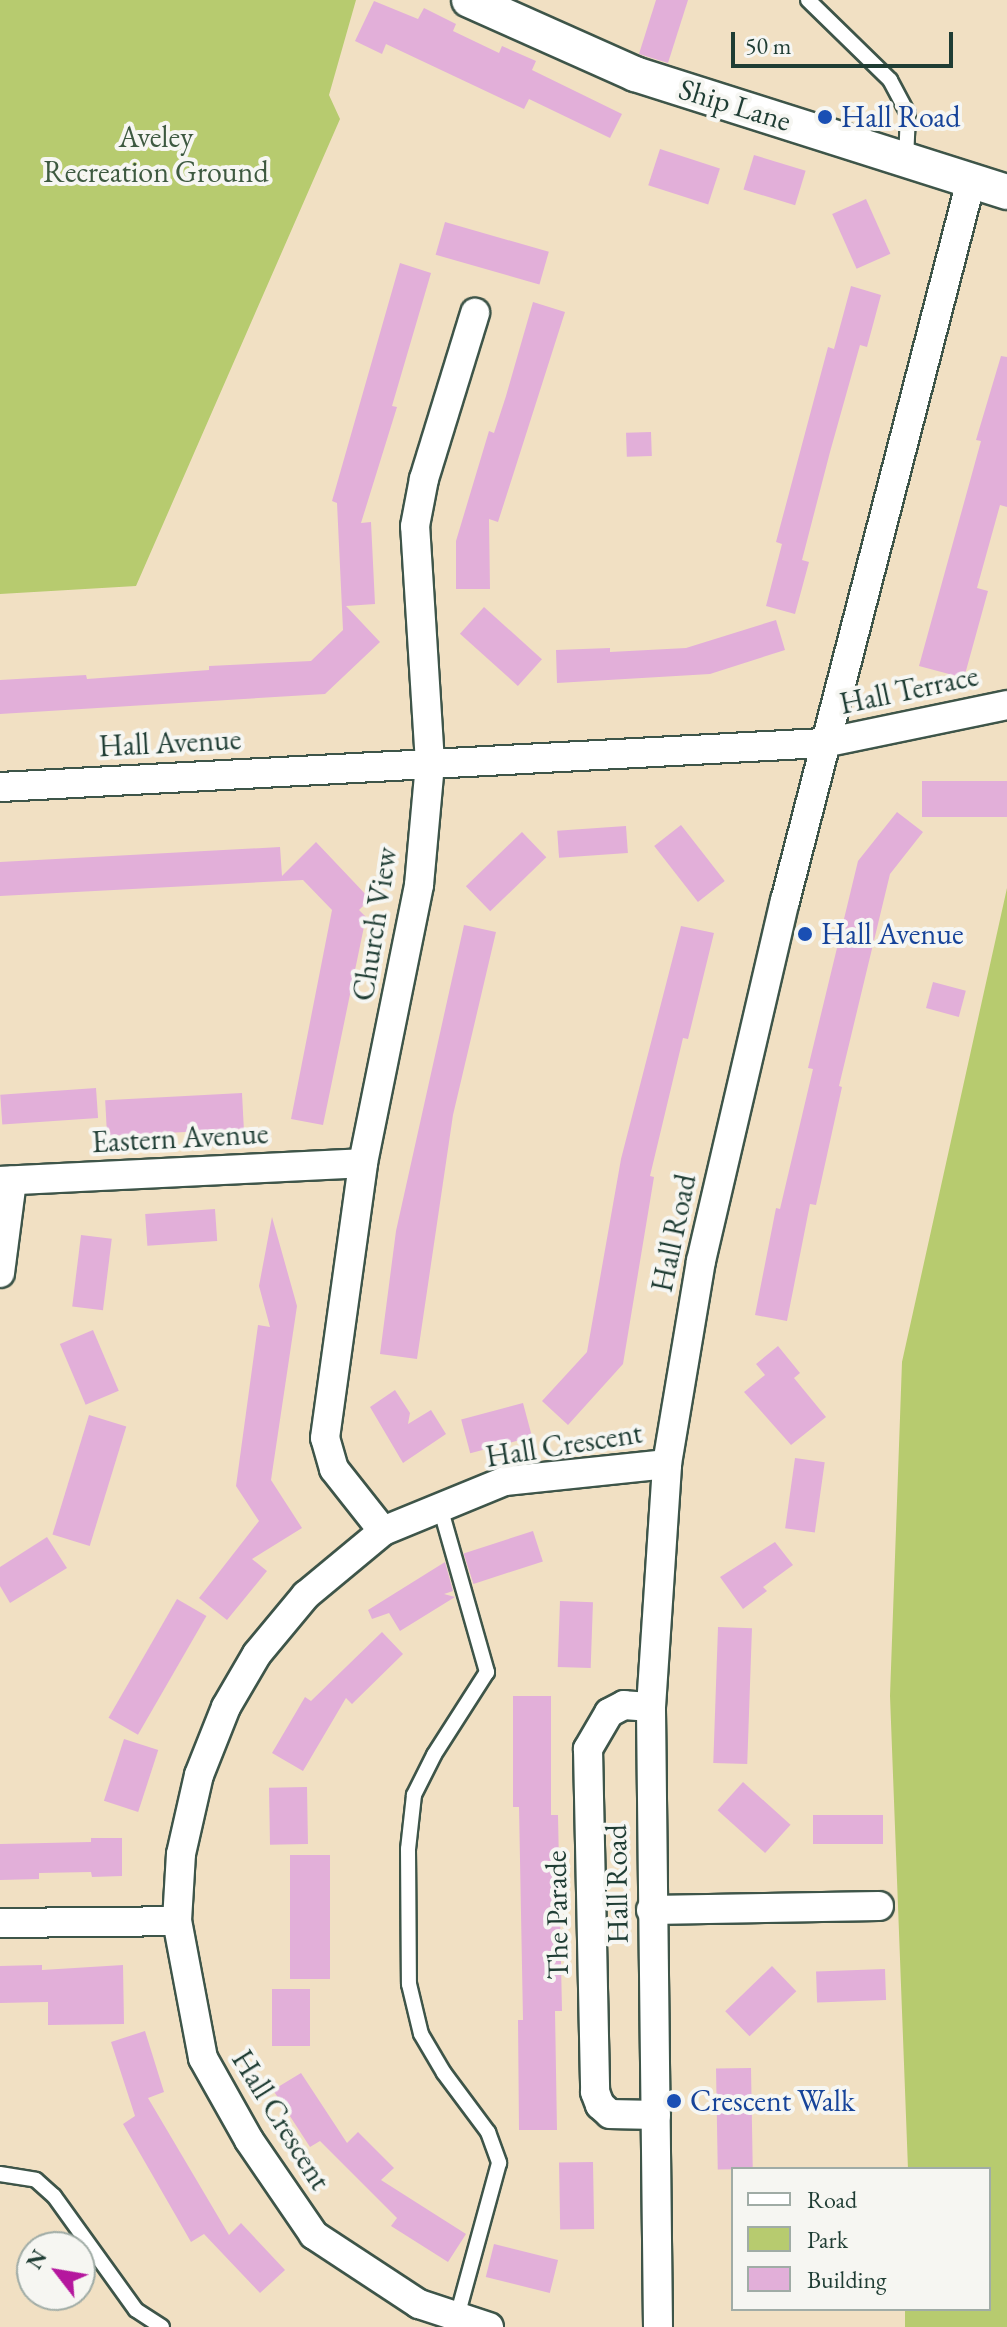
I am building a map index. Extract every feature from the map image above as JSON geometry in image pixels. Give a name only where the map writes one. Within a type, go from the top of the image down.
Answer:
[{"type":"street","name":"Ship Lane","points":[[469,0],[635,74],[1007,192]]},
{"type":"street","name":"Hall Road","points":[[658,2327],[651,1707],[667,1464],[701,1261],[824,743],[971,181]]},
{"type":"street","name":"Church View","points":[[383,1531],[334,1469],[325,1438],[363,1163],[410,941],[430,763],[415,526],[424,479],[475,313]]},
{"type":"street","name":"Hall Terrace","points":[[824,743],[1007,705]]},
{"type":"street","name":"Hall Avenue","points":[[0,787],[824,743]]},
{"type":"street","name":"Eastern Avenue","points":[[6,1181],[363,1163]]},
{"type":"street","points":[[0,1273],[6,1181]]},
{"type":"street","name":"Hall Crescent","points":[[489,2327],[419,2304],[314,2235],[249,2140],[203,2058],[177,1921],[181,1854],[199,1775],[226,1707],[257,1654],[306,1595],[383,1531],[505,1481],[667,1464]]},
{"type":"street","name":"The Parade","points":[[651,1707],[624,1705],[609,1713],[588,1749],[595,2092],[600,2105],[610,2114],[656,2115]]},
{"type":"street","points":[[651,1910],[879,1906]]},
{"type":"street","points":[[0,1923],[177,1921]]},
{"type":"lane","points":[[808,0],[890,80],[908,114],[906,161]]},
{"type":"lane","points":[[440,1507],[487,1672],[434,1755],[414,1795],[408,1849],[409,1984],[421,2034],[444,2073],[488,2132],[499,2163],[457,2317]]},
{"type":"lane","points":[[0,2174],[36,2180],[54,2196],[136,2310],[162,2327]]},
{"type":"green space","name":"Aveley Recreation Ground","points":[[0,0],[356,0],[329,95],[340,119],[136,586],[0,594]]},
{"type":"green space","points":[[1007,888],[1007,2327],[905,2327],[905,2311],[991,2311],[991,2167],[908,2167],[890,1696],[902,1362]]},
{"type":"building","points":[[656,0],[688,0],[668,63],[639,54]]},
{"type":"building","points":[[374,1],[418,19],[424,8],[456,24],[453,31],[499,53],[502,46],[536,61],[532,70],[622,114],[610,138],[529,99],[524,109],[386,44],[382,54],[355,41]]},
{"type":"building","points":[[660,149],[720,168],[708,205],[648,185]]},
{"type":"building","points":[[754,155],[806,171],[795,205],[743,189]]},
{"type":"building","points":[[866,199],[890,254],[857,269],[832,214]]},
{"type":"building","points":[[445,222],[549,252],[539,284],[436,255]]},
{"type":"building","points":[[400,263],[431,273],[392,406],[397,407],[361,523],[371,522],[375,604],[346,606],[380,642],[325,694],[0,714],[0,680],[86,675],[87,679],[209,670],[209,666],[311,661],[343,630],[337,503],[332,501]]},
{"type":"building","points":[[851,286],[881,295],[867,347],[860,345],[830,452],[802,560],[809,562],[795,614],[766,606],[782,544],[776,542],[828,347],[834,349]]},
{"type":"building","points":[[533,302],[565,312],[498,522],[489,519],[490,589],[456,589],[456,541],[489,431],[494,433],[506,396]]},
{"type":"building","points":[[1001,356],[1007,357],[1007,507],[1000,505],[977,588],[988,591],[964,678],[919,666],[981,441],[976,440]]},
{"type":"building","points":[[651,432],[652,456],[627,457],[626,433]]},
{"type":"building","points":[[484,607],[542,659],[518,686],[460,634]]},
{"type":"building","points":[[776,620],[785,650],[710,674],[557,683],[556,650],[610,648],[610,652],[686,648]]},
{"type":"building","points":[[922,781],[1007,781],[1007,817],[922,817]]},
{"type":"building","points":[[897,812],[923,832],[890,874],[839,1086],[842,1087],[816,1205],[810,1204],[787,1321],[755,1315],[776,1208],[780,1209],[813,1069],[808,1068],[858,861]]},
{"type":"building","points":[[681,825],[725,881],[698,902],[654,846]]},
{"type":"building","points":[[626,826],[628,853],[559,858],[557,831]]},
{"type":"building","points":[[522,832],[546,857],[490,911],[466,886]]},
{"type":"building","points":[[316,842],[370,899],[359,910],[366,917],[323,1125],[291,1119],[332,910],[303,880],[0,896],[0,862],[280,847],[282,876]]},
{"type":"building","points":[[464,925],[496,932],[453,1115],[417,1359],[380,1354],[396,1231]]},
{"type":"building","points":[[681,926],[714,933],[688,1039],[683,1038],[650,1176],[654,1177],[623,1364],[568,1425],[542,1401],[587,1352],[621,1159]]},
{"type":"building","points":[[933,982],[966,991],[959,1017],[926,1008]]},
{"type":"building","points":[[96,1088],[98,1118],[2,1125],[0,1095]]},
{"type":"building","points":[[242,1093],[244,1129],[107,1136],[105,1100]]},
{"type":"building","points":[[215,1209],[217,1241],[147,1246],[145,1214]]},
{"type":"building","points":[[272,1217],[297,1306],[271,1480],[302,1528],[252,1559],[267,1571],[227,1620],[199,1598],[259,1521],[236,1486],[258,1325],[270,1327],[259,1286]]},
{"type":"building","points":[[81,1235],[112,1239],[103,1310],[72,1306]]},
{"type":"building","points":[[93,1330],[119,1391],[86,1405],[60,1344]]},
{"type":"building","points":[[778,1346],[800,1373],[794,1378],[826,1417],[791,1445],[744,1392],[765,1375],[756,1364]]},
{"type":"building","points":[[395,1390],[410,1413],[408,1424],[431,1410],[446,1434],[403,1463],[370,1407]]},
{"type":"building","points":[[523,1403],[532,1437],[470,1453],[461,1420]]},
{"type":"building","points":[[89,1415],[126,1426],[90,1546],[52,1535]]},
{"type":"building","points":[[795,1458],[825,1462],[815,1532],[785,1528]]},
{"type":"building","points":[[533,1531],[543,1561],[473,1584],[464,1554]]},
{"type":"building","points":[[47,1537],[67,1568],[10,1603],[0,1586],[0,1567]]},
{"type":"building","points":[[775,1542],[793,1565],[763,1587],[767,1591],[743,1609],[720,1577]]},
{"type":"building","points":[[445,1562],[453,1591],[444,1594],[455,1597],[400,1631],[389,1613],[372,1619],[368,1610]]},
{"type":"building","points":[[177,1599],[206,1616],[138,1735],[108,1718]]},
{"type":"building","points":[[560,1601],[593,1602],[591,1668],[558,1667]]},
{"type":"building","points":[[718,1627],[752,1628],[747,1764],[713,1763]]},
{"type":"building","points":[[382,1632],[403,1654],[352,1704],[346,1698],[303,1771],[272,1753],[305,1697],[311,1701]]},
{"type":"building","points":[[513,1696],[551,1696],[551,1815],[558,1815],[562,2011],[555,2011],[557,2130],[519,2130],[518,2020],[523,2020],[519,1807],[513,1807]]},
{"type":"building","points":[[124,1739],[158,1750],[138,1812],[104,1801]]},
{"type":"building","points":[[743,1782],[791,1825],[765,1853],[718,1810]]},
{"type":"building","points":[[307,1787],[308,1844],[270,1845],[269,1788]]},
{"type":"building","points":[[813,1815],[883,1815],[883,1844],[813,1844]]},
{"type":"building","points":[[91,1838],[122,1838],[122,1876],[92,1877],[91,1872],[39,1873],[39,1879],[0,1880],[0,1844],[91,1842]]},
{"type":"building","points":[[290,1855],[330,1855],[330,1979],[290,1979]]},
{"type":"building","points":[[42,1965],[42,1970],[123,1965],[124,2024],[48,2025],[48,2002],[0,2003],[0,1966]]},
{"type":"building","points":[[772,1966],[796,1991],[750,2036],[725,2011]]},
{"type":"building","points":[[885,1969],[886,2000],[817,2002],[816,1971]]},
{"type":"building","points":[[272,1989],[310,1989],[310,2046],[272,2046]]},
{"type":"building","points":[[145,2031],[164,2092],[148,2098],[229,2235],[241,2223],[285,2270],[260,2293],[204,2234],[191,2242],[123,2124],[135,2116],[111,2042]]},
{"type":"building","points":[[751,2068],[753,2167],[718,2170],[716,2069]]},
{"type":"building","points":[[301,2073],[347,2143],[358,2132],[394,2168],[381,2180],[466,2234],[448,2262],[391,2226],[397,2218],[320,2141],[310,2147],[273,2090]]},
{"type":"building","points":[[593,2162],[594,2229],[560,2230],[559,2163]]},
{"type":"building","points":[[494,2244],[558,2260],[550,2293],[486,2277]]},
{"type":"place","name":"Hall Road","points":[[825,117]]},
{"type":"place","name":"Hall Avenue","points":[[805,934]]},
{"type":"place","name":"Crescent Walk","points":[[674,2101]]}]
